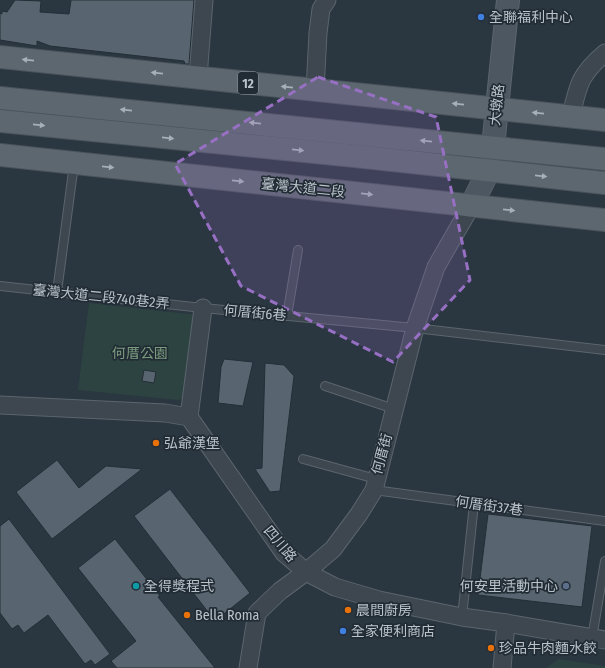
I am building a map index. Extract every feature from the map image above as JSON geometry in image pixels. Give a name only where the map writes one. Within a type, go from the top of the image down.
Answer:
[{"type":"main road","name":"12","points":[[0,57],[605,120]]},
{"type":"main road","points":[[0,98],[605,159]]},
{"type":"main road","points":[[0,121],[347,155],[605,183]]},
{"type":"main road","name":"臺灣大道二段","points":[[0,155],[605,220]]},
{"type":"street","points":[[198,78],[204,0]]},
{"type":"street","points":[[315,90],[318,33],[321,9],[327,0]]},
{"type":"street","name":"大墩路","points":[[471,206],[488,170],[493,147],[508,0]]},
{"type":"street","points":[[571,116],[580,82],[591,64],[605,53]]},
{"type":"street","name":"何厝街","points":[[248,668],[257,613],[280,591],[306,572],[333,549],[359,514],[375,484],[415,328],[436,267],[471,206]]},
{"type":"street","points":[[0,405],[165,413],[189,417],[202,308]]},
{"type":"street","name":"四川路","points":[[189,417],[284,553],[306,572],[335,587],[372,598],[462,617],[599,639]]},
{"type":"street","points":[[502,668],[506,623]]},
{"type":"lane","points":[[57,292],[74,164]]},
{"type":"lane","points":[[287,316],[298,250]]},
{"type":"lane","name":"臺灣大道二段740巷2弄","points":[[0,286],[202,308]]},
{"type":"lane","name":"何厝街6巷","points":[[202,308],[415,328],[605,350]]},
{"type":"lane","points":[[325,386],[394,409]]},
{"type":"lane","name":"何厝街37巷","points":[[303,458],[375,484],[474,504],[605,521]]},
{"type":"lane","points":[[462,617],[474,504]]},
{"type":"lane","points":[[599,639],[605,561]]},
{"type":"highlighted area","points":[[318,77],[436,117],[470,280],[393,362],[241,286],[175,164]]},
{"type":"green space","name":"何厝公園","points":[[89,303],[197,315],[184,399],[178,400],[78,390]]},
{"type":"green space","points":[[559,659],[605,666],[605,668],[546,668]]},
{"type":"building","points":[[15,0],[41,1],[40,12],[69,14],[71,0],[194,0],[189,64],[185,64],[184,61],[50,46],[37,41],[37,46],[0,40],[0,13],[2,14],[2,11],[7,12]]},
{"type":"building","points":[[224,359],[253,362],[243,406],[218,403],[221,367]]},
{"type":"building","points":[[265,363],[284,365],[294,376],[280,491],[270,492],[255,469],[262,468]]},
{"type":"building","points":[[144,370],[156,372],[154,383],[142,381]]},
{"type":"building","points":[[57,460],[79,488],[106,466],[142,469],[52,539],[16,492]]},
{"type":"building","points":[[170,489],[250,593],[215,621],[134,516]]},
{"type":"building","name":"何安里活動中心","points":[[488,514],[592,526],[582,607],[478,595]]},
{"type":"building","points":[[9,519],[110,654],[95,665],[91,660],[85,664],[48,615],[24,633],[18,625],[12,629],[0,613],[0,526]]},
{"type":"building","points":[[115,539],[160,596],[158,597],[215,668],[117,668],[111,661],[136,641],[78,568]]},
{"type":"place","name":"全聯福利中心","points":[[481,17]]},
{"type":"place","name":"弘爺漢堡","points":[[156,443]]},
{"type":"place","name":"全得獎程式","points":[[136,586]]},
{"type":"place","name":"何安里活動中心","points":[[566,586]]},
{"type":"place","name":"晨間廚房","points":[[348,610]]},
{"type":"place","name":"Bella Roma","points":[[187,615]]},
{"type":"place","name":"全家便利商店","points":[[343,631]]},
{"type":"place","name":"珍品牛肉麵水餃","points":[[491,648]]}]
